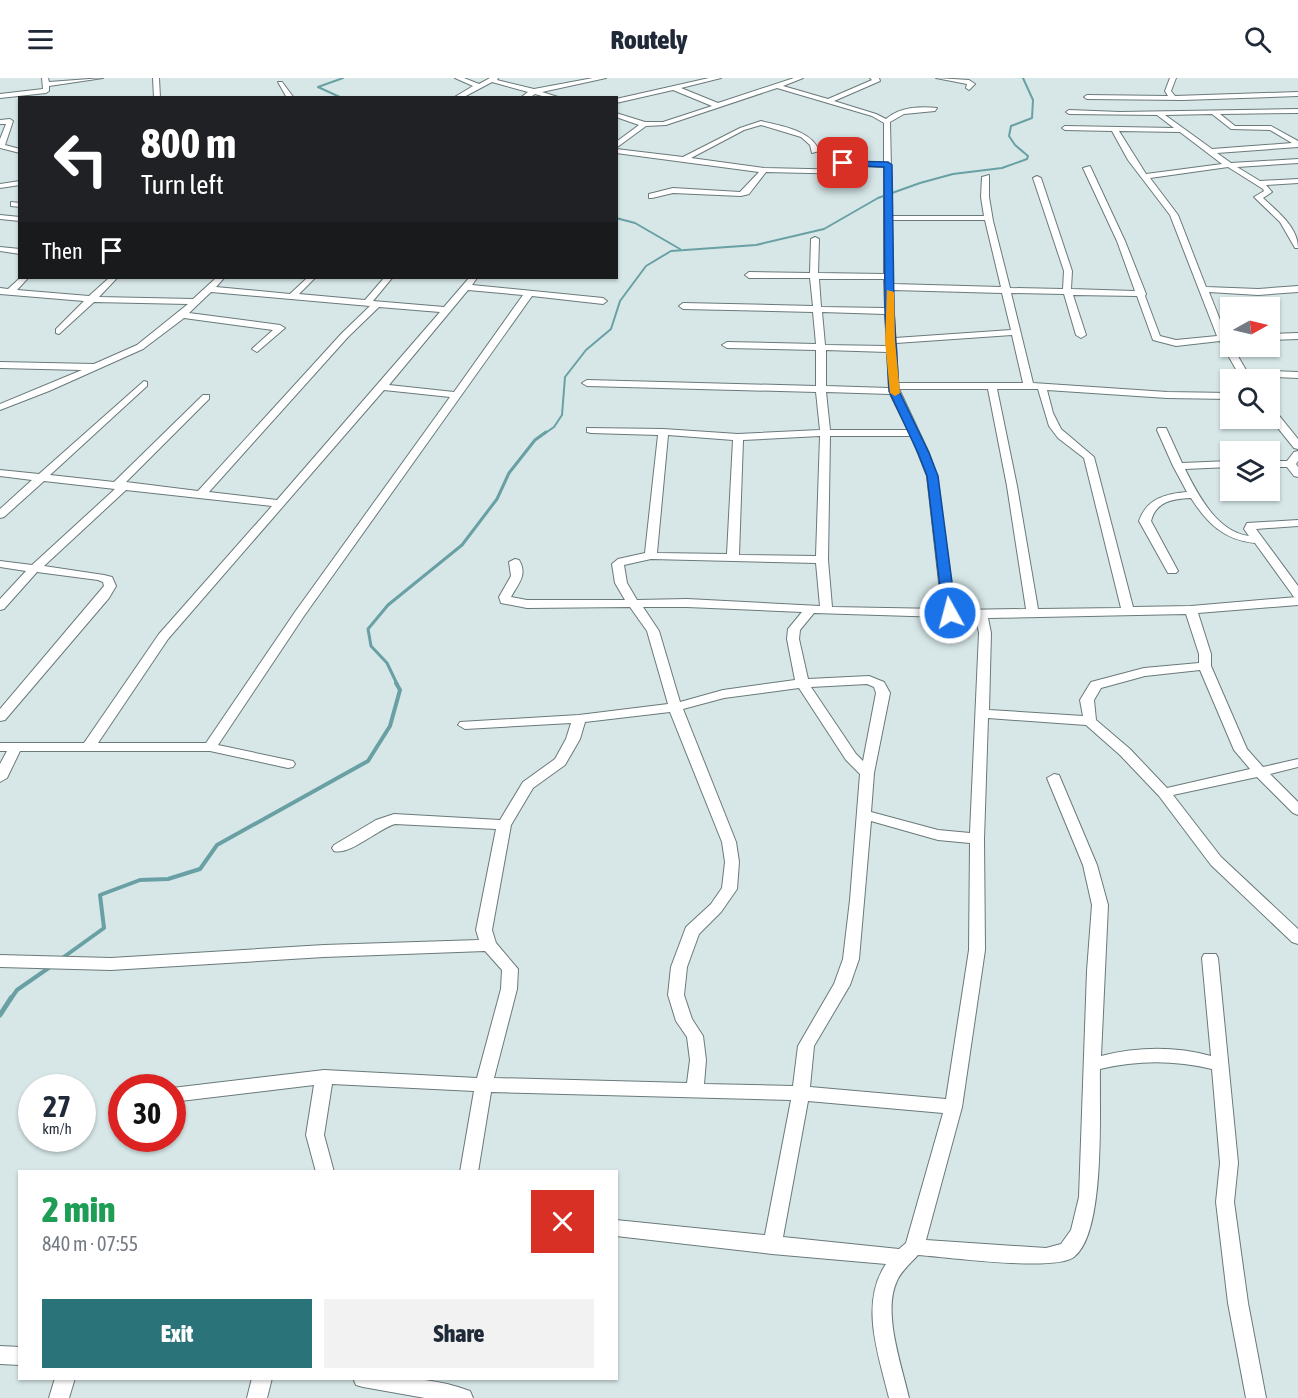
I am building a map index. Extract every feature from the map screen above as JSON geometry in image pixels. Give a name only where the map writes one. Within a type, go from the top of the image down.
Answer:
[{"type":"street","points":[[0,96],[100,78]]},
{"type":"street","points":[[156,78],[157,96]]},
{"type":"street","points":[[458,78],[478,86]]},
{"type":"street","points":[[526,96],[535,91],[582,80],[603,78]]},
{"type":"street","points":[[618,101],[718,78]]},
{"type":"street","points":[[618,116],[644,124],[664,123],[779,87],[800,78]]},
{"type":"street","points":[[829,101],[878,80],[873,78]]},
{"type":"street","points":[[939,78],[969,82],[972,84],[969,88]]},
{"type":"street","points":[[1173,78],[1168,91],[1173,98]]},
{"type":"street","points":[[460,96],[493,79],[551,96]]},
{"type":"street","points":[[280,83],[290,96]]},
{"type":"street","points":[[779,87],[874,115],[887,122]]},
{"type":"street","points":[[674,88],[716,105]]},
{"type":"street","points":[[1087,97],[1193,98],[1298,94]]},
{"type":"street","points":[[1193,98],[1233,128],[1271,128],[1298,145]]},
{"type":"street","points":[[935,109],[900,114],[890,118],[887,122],[889,311],[894,388],[932,476],[950,613]]},
{"type":"street","points":[[1068,112],[1298,111]]},
{"type":"street","points":[[1158,113],[1229,165],[1260,183],[1268,192],[1258,197],[1259,199],[1283,221],[1298,246]]},
{"type":"street","points":[[10,121],[1,146],[15,151]]},
{"type":"street","points":[[0,122],[18,121]]},
{"type":"street","points":[[683,160],[733,133],[761,123],[803,136],[813,144],[815,151]]},
{"type":"street","points":[[618,144],[644,124]]},
{"type":"street","points":[[1065,128],[1181,130]]},
{"type":"street","points":[[1115,130],[1132,160],[1147,176],[1174,215],[1220,324]]},
{"type":"street","points":[[1211,151],[1298,145]]},
{"type":"street","points":[[0,155],[15,151]]},
{"type":"street","points":[[618,151],[764,170],[852,172]]},
{"type":"street","points":[[1147,176],[1229,165],[1298,161]]},
{"type":"street","points":[[813,172],[837,163],[888,165]]},
{"type":"street","points":[[1088,168],[1115,226],[1142,294],[1156,338],[1176,343],[1220,338]]},
{"type":"street","points":[[652,196],[673,191],[741,194],[746,192],[764,170]]},
{"type":"street","points":[[986,177],[985,197],[988,218],[1029,386]]},
{"type":"street","points":[[1037,178],[1068,271],[1067,290],[1081,335]]},
{"type":"street","points":[[0,186],[18,183]]},
{"type":"street","points":[[1260,183],[1296,184]]},
{"type":"street","points":[[0,217],[18,219]]},
{"type":"street","points":[[887,218],[988,218]]},
{"type":"street","points":[[815,239],[814,276],[821,347],[820,389],[825,432],[822,560],[826,610]]},
{"type":"street","points":[[0,249],[18,252]]},
{"type":"street","points":[[749,275],[814,276],[1005,289],[1142,294]]},
{"type":"street","points":[[10,292],[23,279]]},
{"type":"street","points":[[59,331],[112,279]]},
{"type":"street","points":[[2,405],[140,347],[182,315],[219,279]]},
{"type":"street","points":[[293,295],[309,279]]},
{"type":"street","points":[[367,303],[387,279]]},
{"type":"street","points":[[88,747],[163,637],[382,387],[472,279]]},
{"type":"street","points":[[466,286],[603,301]]},
{"type":"street","points":[[209,289],[444,310]]},
{"type":"street","points":[[1204,289],[1258,292],[1298,289]]},
{"type":"street","points":[[0,291],[91,299],[195,302]]},
{"type":"street","points":[[210,747],[299,615],[529,294]]},
{"type":"street","points":[[201,494],[345,335],[378,303]]},
{"type":"street","points":[[683,306],[889,311]]},
{"type":"street","points":[[182,315],[280,328],[257,349]]},
{"type":"street","points":[[727,345],[821,347],[891,345],[1015,332]]},
{"type":"street","points":[[1280,337],[1298,336]]},
{"type":"street","points":[[0,365],[97,367]]},
{"type":"street","points":[[1280,375],[1298,375]]},
{"type":"street","points":[[587,383],[820,389],[1029,386],[1167,395],[1220,396]]},
{"type":"street","points":[[0,515],[144,384]]},
{"type":"street","points":[[992,386],[1012,486],[1033,613]]},
{"type":"street","points":[[382,387],[456,395]]},
{"type":"street","points":[[1042,387],[1045,403],[1056,430],[1080,447],[1089,457],[1128,611]]},
{"type":"street","points":[[0,606],[206,397]]},
{"type":"street","points":[[1280,428],[1296,455],[1298,474]]},
{"type":"street","points":[[591,430],[738,437],[825,432],[913,433]]},
{"type":"street","points":[[1162,430],[1194,495],[1218,524],[1232,536],[1258,540]]},
{"type":"street","points":[[651,556],[663,432]]},
{"type":"street","points":[[733,558],[738,437]]},
{"type":"street","points":[[1280,460],[1296,455]]},
{"type":"street","points":[[1178,466],[1220,464]]},
{"type":"street","points":[[0,472],[279,503]]},
{"type":"street","points":[[1172,571],[1145,521],[1146,514],[1154,503],[1163,499],[1194,495]]},
{"type":"street","points":[[1298,523],[1251,525],[1250,529],[1298,594]]},
{"type":"street","points":[[695,1089],[698,1060],[695,1036],[684,1021],[676,995],[679,967],[692,931],[717,908],[729,889],[732,861],[729,842],[676,707],[659,646],[648,621],[631,603],[617,574],[618,564],[622,561],[651,556],[822,560]]},
{"type":"street","points":[[515,562],[519,574],[505,597],[505,600],[512,603],[730,604],[826,610],[981,614],[1191,610],[1298,601]]},
{"type":"street","points":[[0,564],[100,577],[108,580],[110,586],[105,595],[0,717]]},
{"type":"street","points":[[811,609],[794,629],[793,639],[802,683],[851,757],[867,773]]},
{"type":"street","points":[[1191,610],[1205,654],[1205,666],[1241,750],[1298,810]]},
{"type":"street","points":[[899,1398],[882,1314],[886,1283],[908,1252],[953,1107],[977,950],[977,839],[985,633],[981,614]]},
{"type":"street","points":[[1090,721],[1087,700],[1096,685],[1144,672],[1205,666]]},
{"type":"street","points":[[465,725],[579,719],[676,707],[723,694],[802,683],[870,680],[879,685],[883,693],[867,773],[858,900],[851,959],[842,985],[806,1046],[801,1093],[772,1246]]},
{"type":"street","points":[[983,714],[1090,721],[1125,752],[1164,793],[1216,861],[1298,938]]},
{"type":"street","points":[[469,1170],[484,1085],[509,989],[510,969],[489,945],[484,930],[504,825],[528,785],[560,762],[573,739],[579,719]]},
{"type":"street","points":[[0,747],[210,747],[288,764]]},
{"type":"street","points":[[0,778],[15,748]]},
{"type":"street","points":[[1164,793],[1298,763]]},
{"type":"street","points":[[618,1228],[772,1246],[1046,1256],[1067,1251],[1080,1233],[1089,1197],[1095,971],[1100,905],[1090,865],[1054,778]]},
{"type":"street","points":[[863,814],[938,834],[977,839]]},
{"type":"street","points":[[339,848],[381,823],[394,819],[504,825]]},
{"type":"street","points":[[0,962],[111,964],[324,951],[489,945]]},
{"type":"street","points":[[1210,958],[1229,1163],[1225,1202],[1238,1303],[1256,1398]]},
{"type":"street","points":[[1093,1064],[1122,1056],[1167,1055],[1220,1065]]},
{"type":"street","points":[[186,1093],[324,1077],[484,1085],[801,1093],[953,1107]]},
{"type":"street","points":[[324,1077],[315,1135],[324,1170]]},
{"type":"street","points":[[0,1355],[18,1356]]},
{"type":"street","points":[[59,1398],[64,1380]]},
{"type":"street","points":[[257,1398],[262,1380]]},
{"type":"street","points":[[376,1380],[428,1388],[463,1398]]},
{"type":"waterway","points":[[338,96],[318,87],[343,78]]},
{"type":"waterway","points":[[544,434],[554,427],[562,415],[565,377],[586,350],[611,329],[620,301],[646,266],[671,251],[756,245],[824,229],[878,198],[920,183],[953,174],[1002,168],[1027,159],[1028,156],[1015,145],[1009,136],[1011,126],[1032,118],[1033,100],[1023,78]]},
{"type":"waterway","points":[[618,219],[635,223],[680,249]]},
{"type":"waterway","points":[[397,684],[387,663],[371,646],[368,629],[388,605],[462,545],[497,499],[509,473],[535,440],[546,432]]},
{"type":"waterway","points":[[61,959],[104,928],[100,895],[140,880],[168,879],[200,869],[217,845],[368,761],[390,726],[400,690],[396,683]]},
{"type":"waterway","points":[[10,1000],[17,990],[50,967]]},
{"type":"waterway","points":[[0,1015],[11,998]]},
{"type":"slow traffic","points":[[890,292],[890,341],[895,393]]},
{"type":"route","points":[[843,163],[888,165],[889,311],[894,391],[924,453],[932,476],[950,613]]}]
